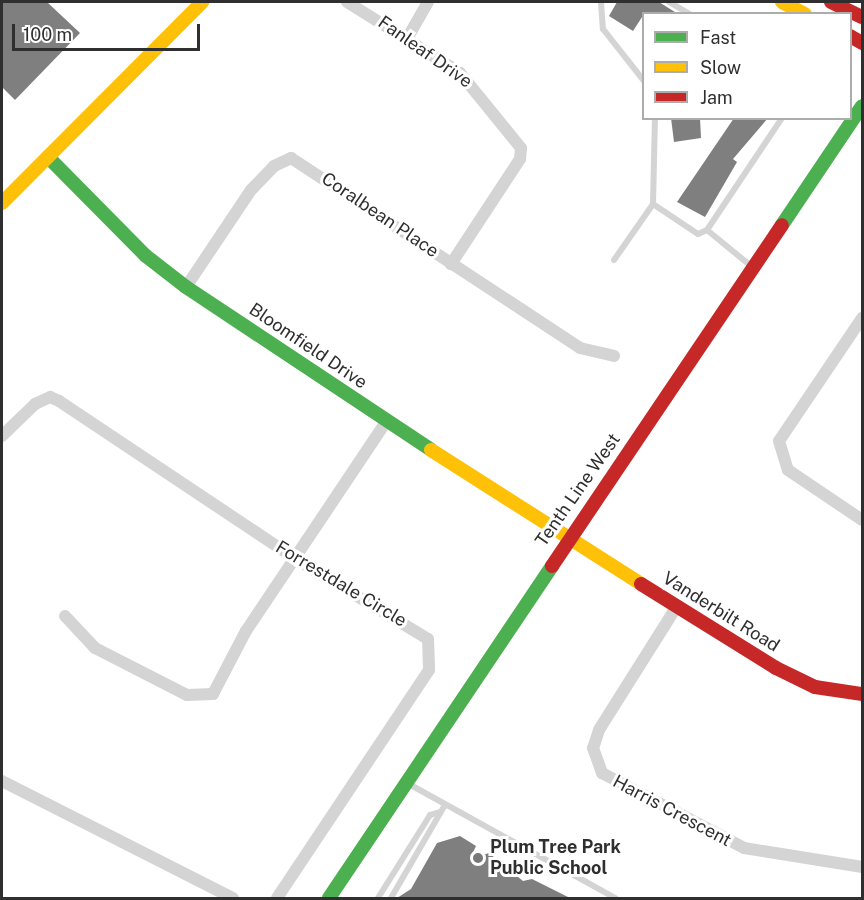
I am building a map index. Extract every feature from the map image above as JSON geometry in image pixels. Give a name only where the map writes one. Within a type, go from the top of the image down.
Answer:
[{"type":"street","points":[[2,203],[202,2]]},
{"type":"street","name":"Fanleaf Drive","points":[[347,2],[408,38],[480,91],[522,148],[520,159],[451,264]]},
{"type":"street","points":[[408,38],[428,2]]},
{"type":"street","points":[[782,2],[801,12]]},
{"type":"street","points":[[831,2],[852,12]]},
{"type":"street","name":"Tenth Line West","points":[[329,898],[751,266],[862,106]]},
{"type":"street","name":"Bloomfield Drive","points":[[48,157],[146,256],[186,287],[569,540]]},
{"type":"street","name":"Coralbean Place","points":[[186,287],[251,190],[274,166],[291,158],[580,348],[614,356]]},
{"type":"street","points":[[862,318],[779,441],[788,470],[862,520]]},
{"type":"street","name":"Forrestdale Circle","points":[[2,436],[34,404],[50,397],[59,401],[296,559],[428,639],[432,661],[277,898]]},
{"type":"street","points":[[65,616],[95,648],[187,695],[206,698],[213,694],[246,631],[387,420]]},
{"type":"street","name":"Vanderbilt Road","points":[[569,540],[815,687],[862,694]]},
{"type":"street","name":"Harris Crescent","points":[[678,606],[599,730],[593,748],[602,773],[744,848],[862,867]]},
{"type":"street","points":[[2,781],[233,898]]},
{"type":"lane","points":[[601,2],[603,29],[642,78]]},
{"type":"lane","points":[[669,2],[686,12]]},
{"type":"lane","points":[[614,260],[653,204],[655,120]]},
{"type":"lane","points":[[653,204],[698,234],[707,230],[781,120]]},
{"type":"lane","points":[[707,230],[751,266]]},
{"type":"lane","points":[[407,782],[615,898]]},
{"type":"lane","points":[[392,898],[445,805]]},
{"type":"lane","points":[[378,898],[430,814],[440,812]]},
{"type":"building","points":[[2,2],[47,2],[80,33],[15,100],[2,87]]},
{"type":"building","points":[[617,2],[659,2],[675,12],[642,12],[642,17],[633,31],[609,16]]},
{"type":"building","points":[[671,120],[700,120],[701,138],[674,142]]},
{"type":"building","points":[[733,120],[766,120],[733,159],[737,162],[705,217],[677,202]]},
{"type":"building","points":[[460,836],[476,846],[470,859],[489,853],[523,881],[532,879],[570,898],[397,898],[411,889],[437,843]]},
{"type":"traffic: fast","points":[[782,225],[862,106]]},
{"type":"traffic: fast","points":[[48,157],[146,256],[186,287],[431,450]]},
{"type":"traffic: fast","points":[[329,898],[552,566]]},
{"type":"traffic: slow","points":[[2,203],[202,2]]},
{"type":"traffic: slow","points":[[782,2],[801,12]]},
{"type":"traffic: slow","points":[[431,450],[641,584]]},
{"type":"traffic: jam","points":[[831,2],[852,12]]},
{"type":"traffic: jam","points":[[852,12],[862,17]]},
{"type":"traffic: jam","points":[[852,37],[862,43]]},
{"type":"traffic: jam","points":[[552,566],[782,225]]},
{"type":"traffic: jam","points":[[641,584],[776,668],[815,687],[862,694]]},
{"type":"place","name":"Plum Tree Park Public School","points":[[478,858]]}]
